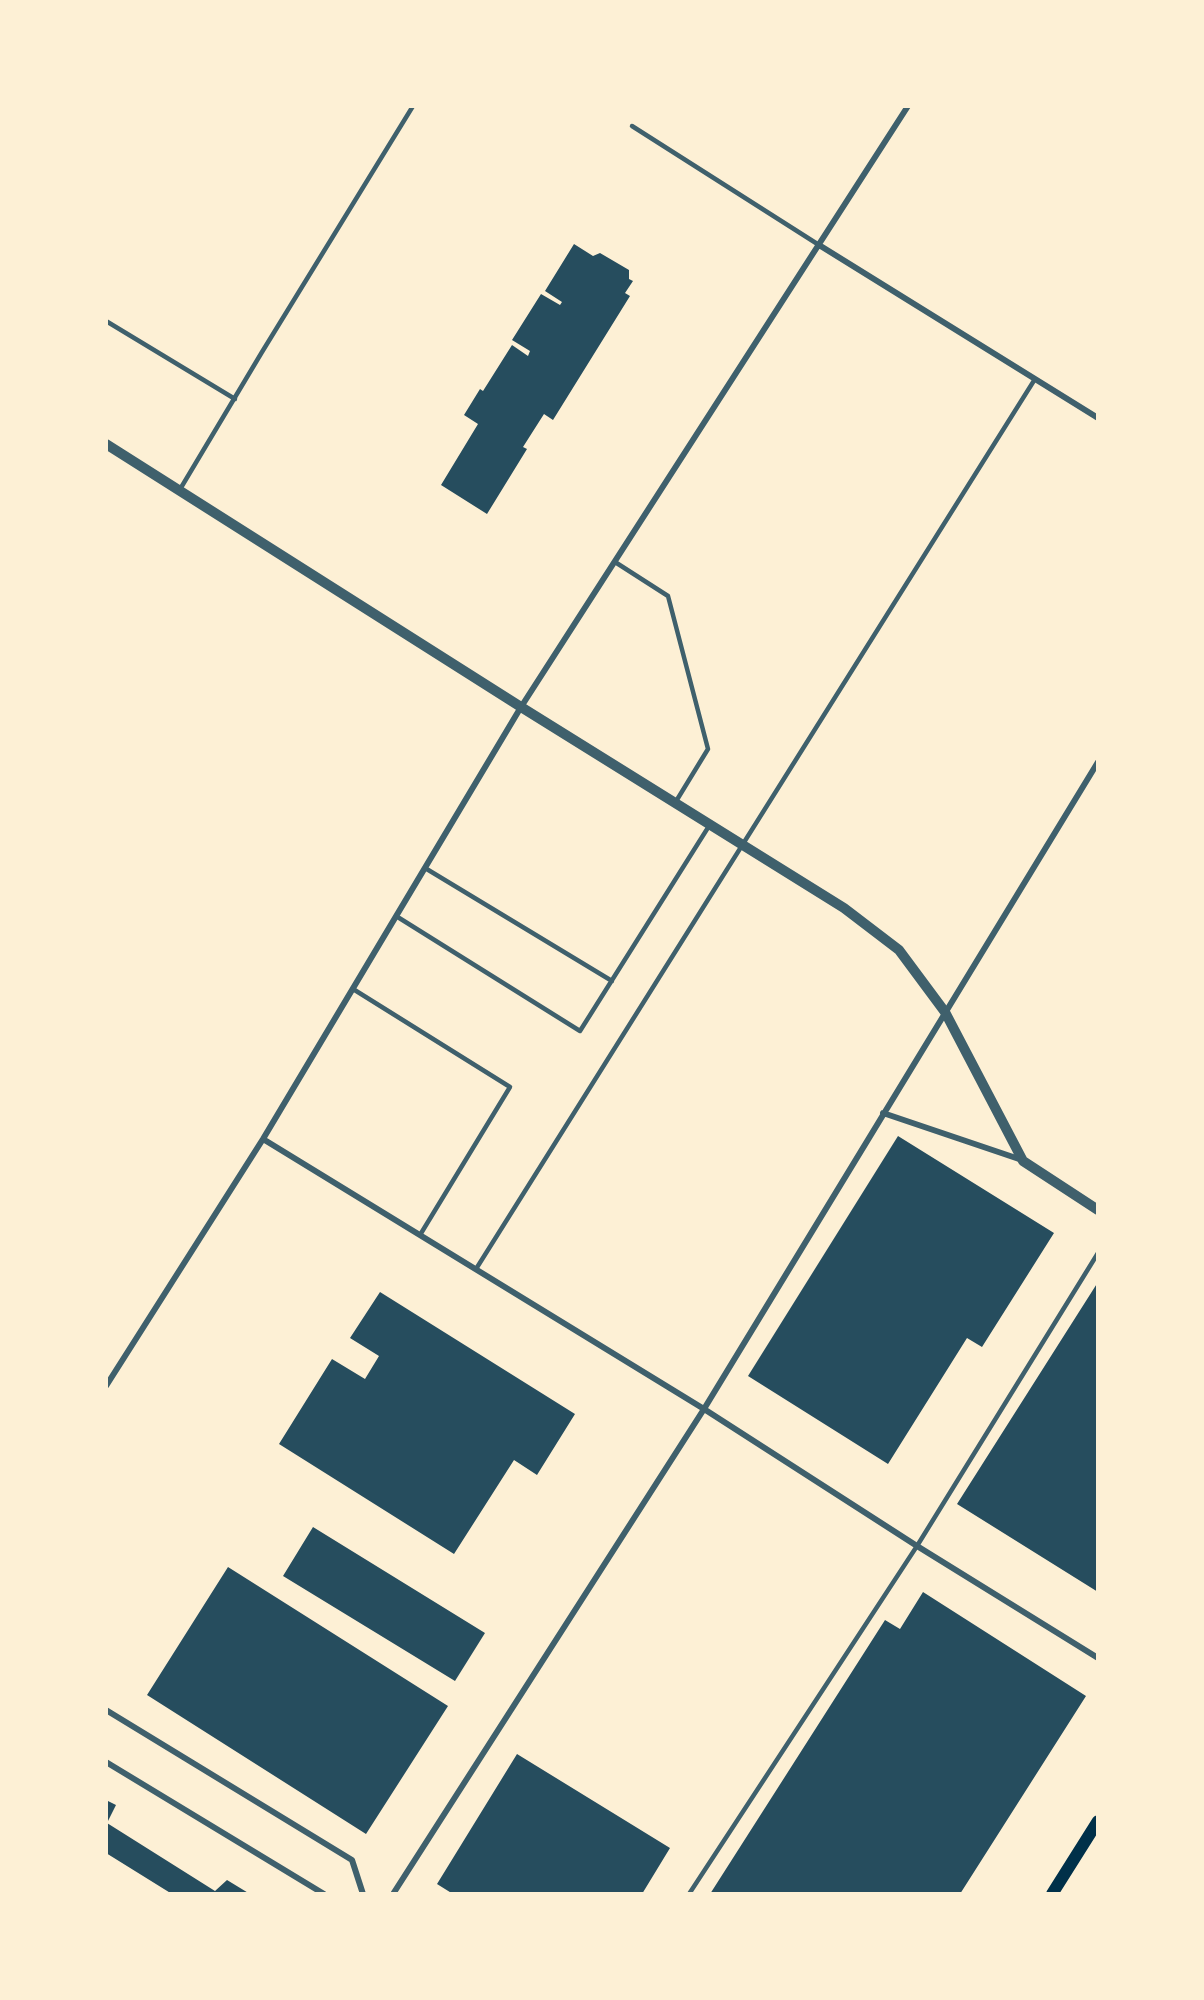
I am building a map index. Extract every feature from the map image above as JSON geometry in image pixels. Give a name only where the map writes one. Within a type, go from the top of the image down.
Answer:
[{"type":"main road","points":[[1052,1893],[1098,1821]]},
{"type":"street","points":[[106,1386],[263,1139],[521,708],[908,106]]},
{"type":"street","points":[[819,245],[1098,418]]},
{"type":"street","points":[[106,444],[521,708],[844,908],[899,950],[945,1012],[1023,1161]]},
{"type":"street","points":[[393,1893],[704,1408],[1098,762]]},
{"type":"street","points":[[884,1113],[1023,1161],[1098,1210]]},
{"type":"street","points":[[263,1139],[704,1408],[917,1546],[1098,1658]]},
{"type":"street","points":[[106,1710],[352,1860],[363,1893]]},
{"type":"street","points":[[106,1762],[324,1893]]},
{"type":"lane","points":[[179,491],[413,106]]},
{"type":"lane","points":[[632,126],[819,245]]},
{"type":"lane","points":[[106,321],[235,399]]},
{"type":"lane","points":[[476,1269],[1035,379]]},
{"type":"lane","points":[[615,562],[668,596],[708,749],[675,803]]},
{"type":"lane","points":[[396,916],[580,1031],[710,825]]},
{"type":"lane","points":[[425,868],[612,981]]},
{"type":"lane","points":[[353,989],[510,1087],[420,1234]]},
{"type":"lane","points":[[689,1893],[917,1546],[1098,1253]]},
{"type":"building","points":[[574,244],[593,256],[600,253],[629,270],[629,279],[633,281],[625,293],[630,296],[553,420],[544,414],[523,447],[527,449],[487,514],[441,485],[478,424],[464,415],[480,389],[483,391],[512,345],[528,356],[530,351],[512,340],[541,294],[560,305],[562,302],[545,291]]},
{"type":"building","points":[[898,1136],[1054,1233],[982,1347],[967,1338],[888,1464],[748,1376]]},
{"type":"building","points":[[1098,1282],[1098,1592],[957,1504]]},
{"type":"building","points":[[380,1292],[575,1414],[537,1475],[514,1460],[454,1554],[279,1444],[332,1359],[365,1379],[379,1356],[350,1338]]},
{"type":"building","points":[[313,1527],[485,1633],[455,1681],[283,1576]]},
{"type":"building","points":[[228,1567],[448,1706],[366,1834],[147,1695]]},
{"type":"building","points":[[923,1592],[1086,1696],[960,1894],[710,1894],[885,1620],[900,1629]]},
{"type":"building","points":[[517,1754],[670,1848],[642,1894],[453,1894],[437,1884]]},
{"type":"building","points":[[106,1800],[116,1805],[107,1823],[215,1891],[227,1880],[250,1894],[172,1894],[106,1853]]}]
